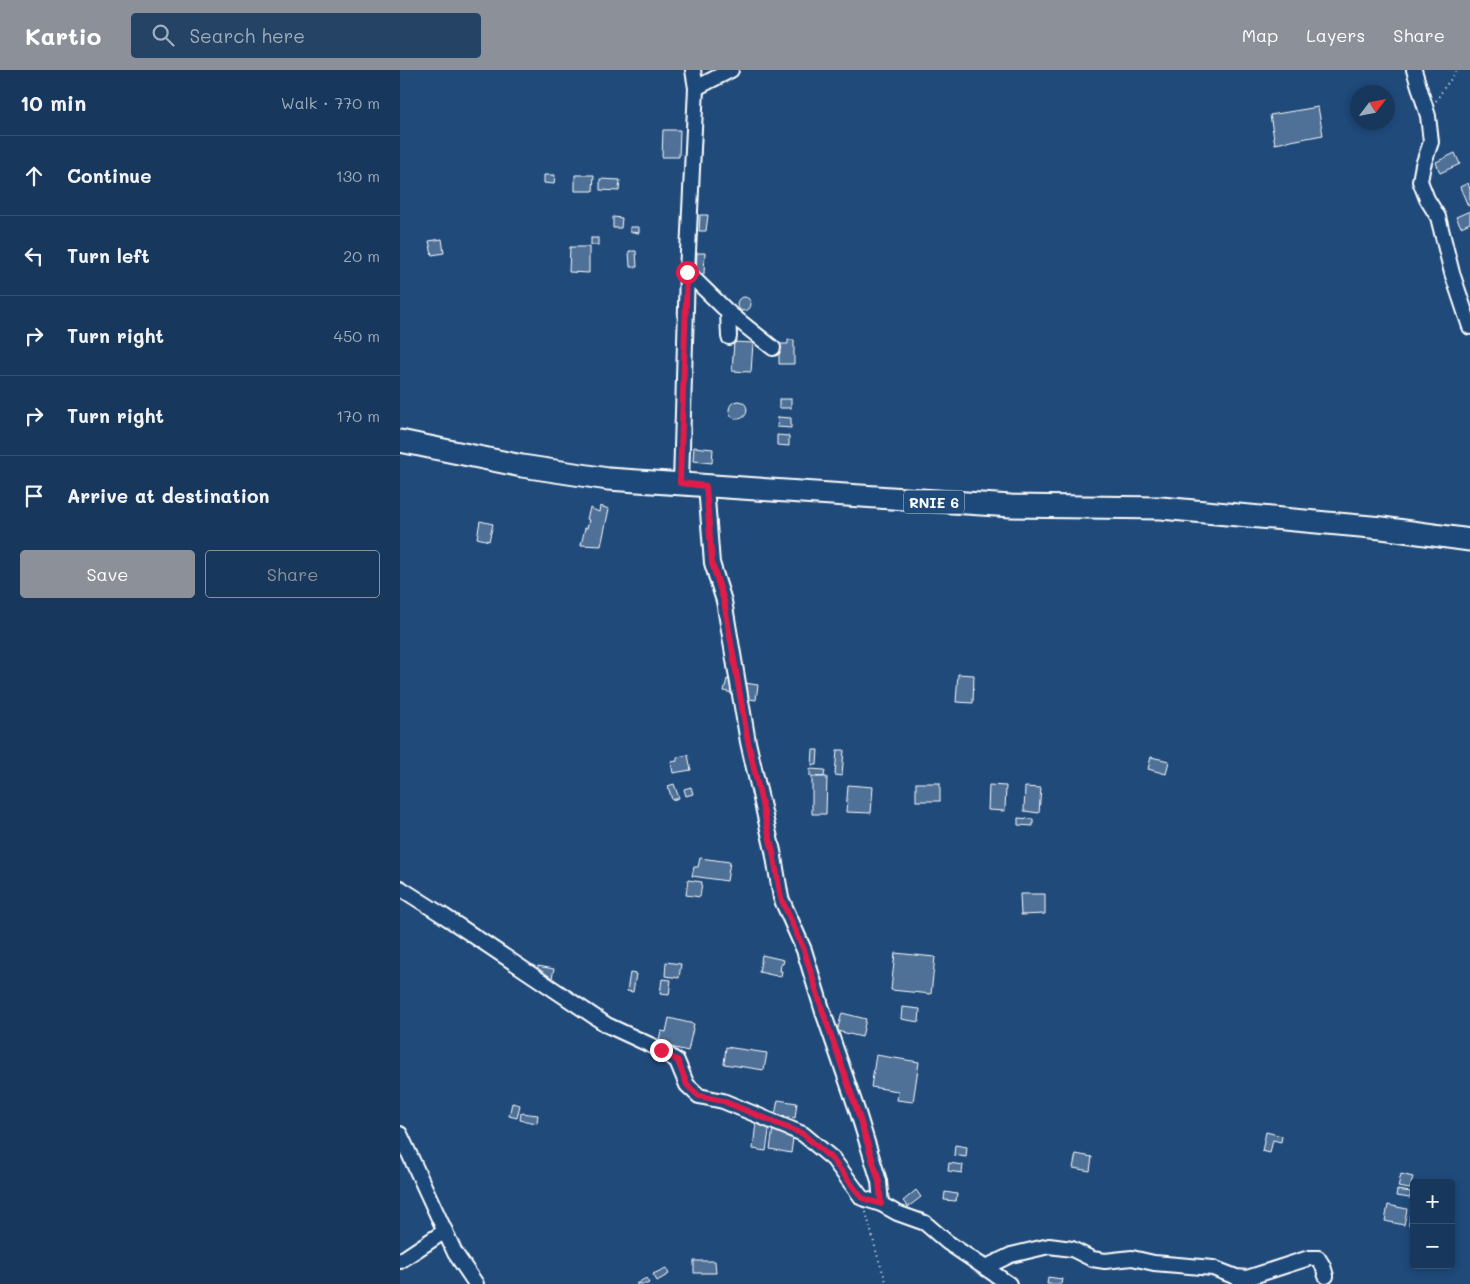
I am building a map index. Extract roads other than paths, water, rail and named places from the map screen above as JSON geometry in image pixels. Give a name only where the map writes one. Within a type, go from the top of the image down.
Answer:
[{"type":"main road","name":"RNIE 6","points":[[400,441],[522,466],[608,479],[1011,506],[1161,508],[1382,528],[1470,540]]},
{"type":"street","points":[[680,483],[687,272],[696,88],[693,70]]},
{"type":"street","points":[[696,88],[731,70]]},
{"type":"street","points":[[1414,70],[1428,116],[1431,142],[1422,165],[1420,181],[1427,199],[1438,217],[1452,273],[1470,327]]},
{"type":"street","points":[[687,272],[728,312],[773,348]]},
{"type":"street","points":[[728,312],[729,336]]},
{"type":"street","points":[[706,486],[712,563],[724,601],[748,742],[773,852],[781,898],[804,950],[858,1113],[879,1181],[881,1204]]},
{"type":"street","points":[[400,888],[607,1025],[661,1050],[678,1061],[687,1085],[699,1096],[723,1101],[803,1134],[832,1159],[862,1198],[925,1223],[946,1242],[1009,1284]]},
{"type":"street","points":[[400,1134],[455,1253],[476,1284]]},
{"type":"street","points":[[400,1261],[445,1231]]},
{"type":"street","points":[[986,1267],[1011,1256],[1049,1246],[1072,1249],[1092,1259],[1105,1261],[1132,1258],[1154,1263],[1213,1268],[1236,1278],[1248,1278],[1309,1258],[1318,1258],[1326,1276]]}]
